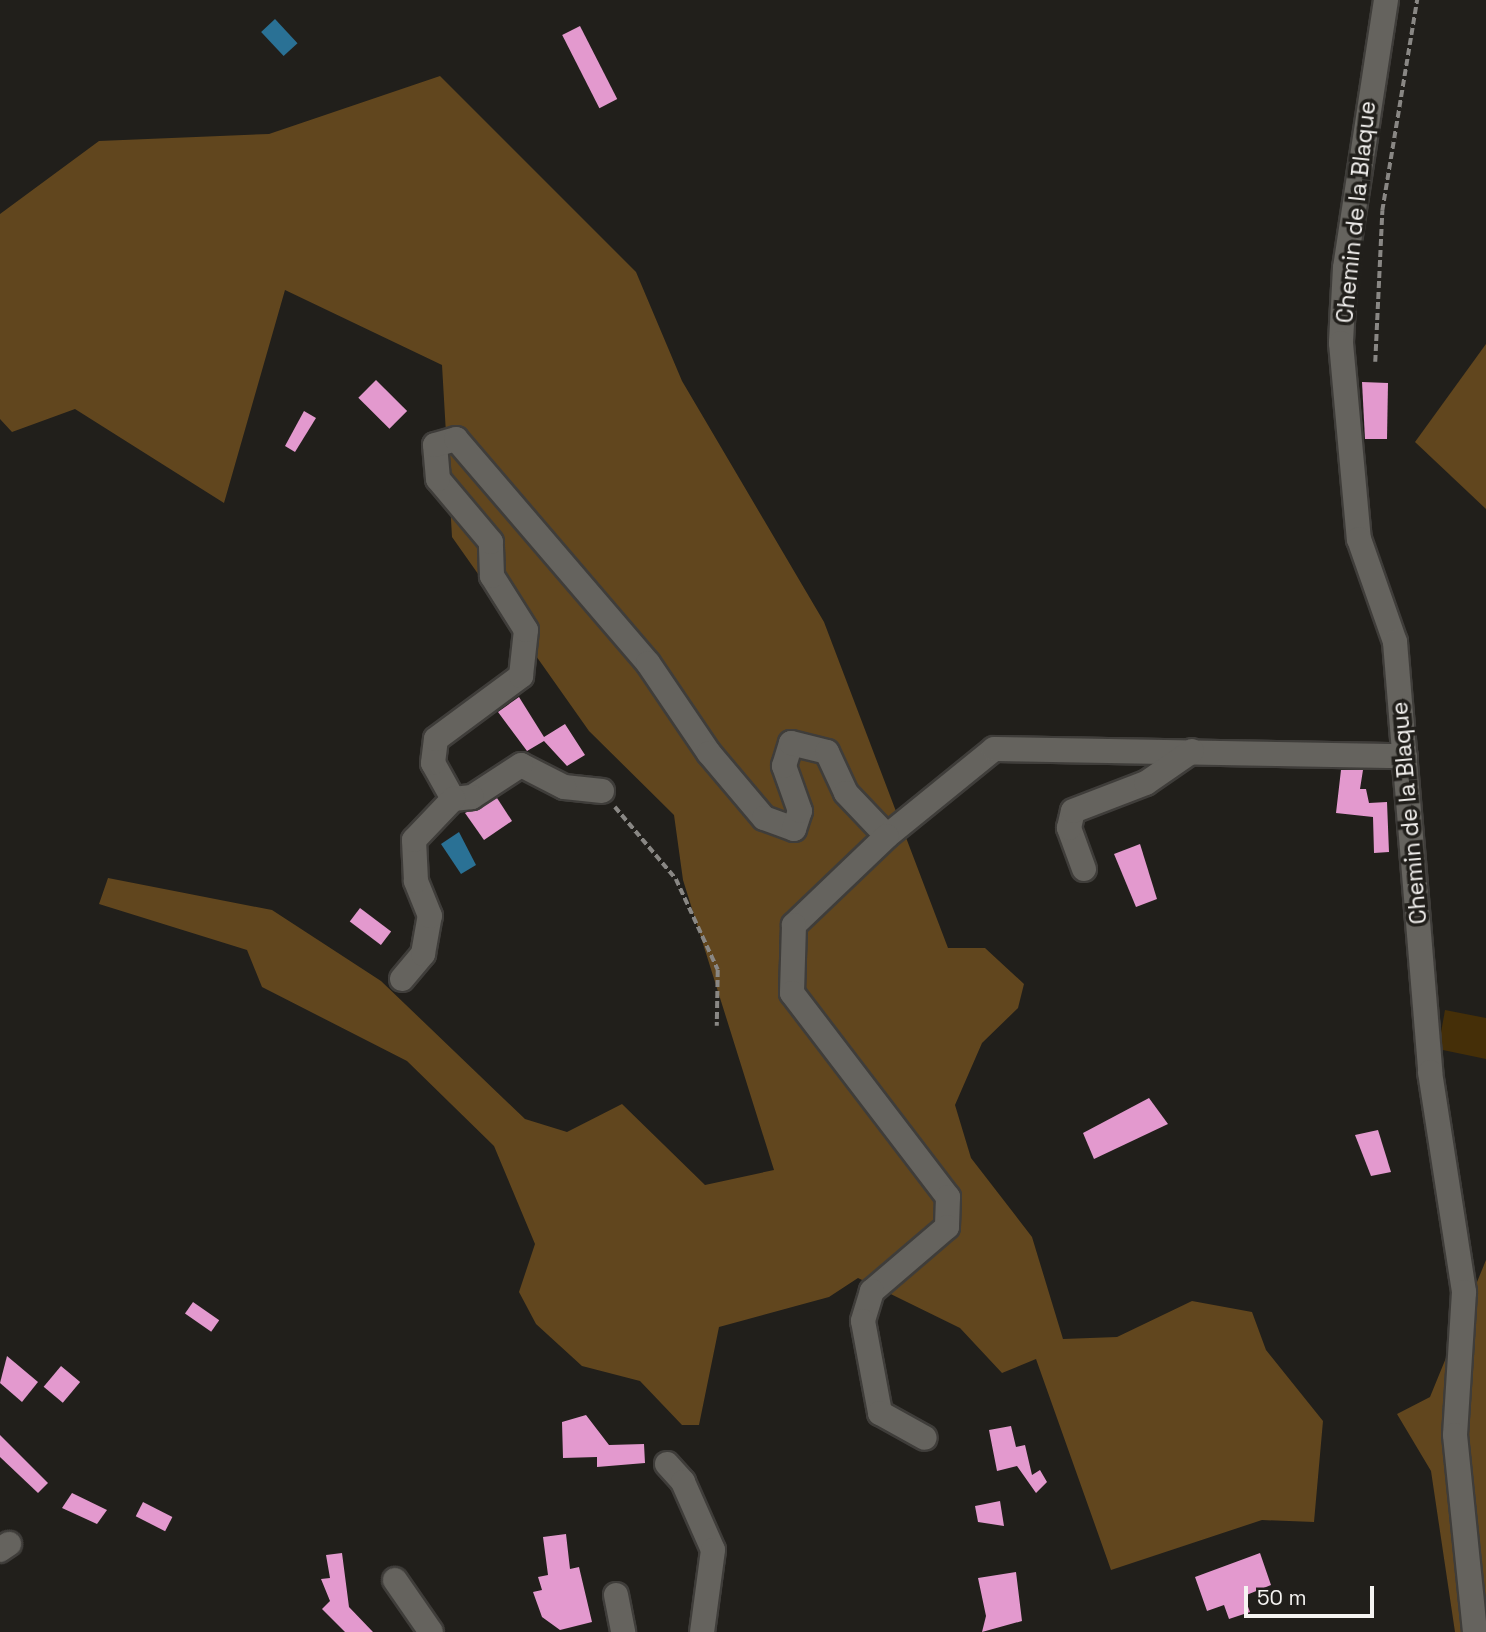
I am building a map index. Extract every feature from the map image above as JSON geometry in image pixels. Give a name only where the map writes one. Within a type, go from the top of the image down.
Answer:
[{"type":"street","name":"Chemin de la Blaque","points":[[1386,0],[1345,268],[1341,343],[1359,539],[1395,642],[1430,1072],[1464,1292],[1455,1435],[1475,1632]]},
{"type":"street","points":[[453,799],[433,763],[436,739],[522,676],[526,630],[492,576],[492,542],[438,479],[435,444],[456,439],[648,663],[709,753],[764,818],[794,829],[800,811],[784,766],[791,743],[827,752],[845,793],[887,836]]},
{"type":"street","points":[[925,1438],[880,1413],[863,1321],[872,1291],[947,1227],[948,1197],[792,993],[794,925],[887,836],[994,749],[1405,756]]},
{"type":"street","points":[[1084,869],[1069,828],[1073,811],[1146,783],[1193,751]]},
{"type":"street","points":[[402,979],[423,954],[430,916],[416,881],[414,840],[453,799],[472,797],[521,765],[564,787],[602,792]]},
{"type":"street","points":[[667,1464],[683,1482],[713,1550],[702,1632]]},
{"type":"street","points":[[395,1580],[431,1632]]},
{"type":"street","points":[[616,1595],[623,1632]]},
{"type":"path","points":[[1375,362],[1382,211],[1417,0]]},
{"type":"path","points":[[602,792],[676,879],[718,970],[717,1026]]},
{"type":"shaded area","points":[[440,76],[636,272],[682,381],[824,622],[948,948],[985,948],[1024,984],[1018,1008],[982,1043],[955,1105],[971,1158],[1032,1237],[1063,1339],[1117,1337],[1192,1301],[1252,1312],[1266,1350],[1323,1421],[1314,1522],[1262,1520],[1111,1570],[1036,1359],[1002,1373],[960,1328],[858,1278],[829,1297],[719,1327],[699,1425],[682,1425],[640,1381],[582,1366],[536,1324],[519,1292],[535,1244],[494,1146],[407,1061],[262,987],[247,950],[99,904],[108,878],[272,910],[381,981],[525,1119],[567,1132],[622,1104],[705,1185],[774,1170],[683,880],[674,815],[589,731],[452,537],[442,365],[285,290],[224,503],[75,409],[12,432],[0,419],[0,214],[99,141],[269,134]]},
{"type":"shaded area","points":[[1486,344],[1486,509],[1415,442]]},
{"type":"shaded area","points":[[1445,1010],[1486,1018],[1486,1059],[1438,1049]]},
{"type":"shaded area","points":[[1486,1260],[1486,1632],[1455,1632],[1431,1471],[1397,1414],[1430,1397]]},
{"type":"water","points":[[275,19],[298,43],[284,56],[261,32]]},
{"type":"water","points":[[459,832],[476,865],[461,874],[441,844]]},
{"type":"building","points":[[580,26],[617,99],[599,108],[562,35]]},
{"type":"building","points":[[376,380],[407,411],[389,429],[358,398]]},
{"type":"building","points":[[1362,382],[1388,383],[1387,439],[1365,439]]},
{"type":"building","points":[[304,411],[316,418],[295,452],[285,446]]},
{"type":"building","points":[[519,697],[544,737],[565,724],[585,755],[567,766],[544,741],[527,751],[498,712]]},
{"type":"building","points":[[1341,770],[1363,770],[1360,789],[1366,789],[1369,803],[1387,802],[1389,852],[1374,853],[1373,817],[1336,813]]},
{"type":"building","points":[[497,798],[512,821],[484,840],[465,813]]},
{"type":"building","points":[[1140,844],[1157,899],[1136,907],[1114,854]]},
{"type":"building","points":[[360,908],[391,931],[381,945],[350,922]]},
{"type":"building","points":[[1149,1098],[1168,1124],[1094,1159],[1083,1133]]},
{"type":"building","points":[[1378,1130],[1391,1172],[1371,1176],[1355,1135]]},
{"type":"building","points":[[193,1302],[219,1320],[211,1332],[185,1313]]},
{"type":"building","points":[[7,1356],[38,1382],[22,1402],[0,1383]]},
{"type":"building","points":[[61,1366],[80,1382],[63,1403],[44,1387]]},
{"type":"building","points":[[586,1415],[609,1445],[644,1444],[645,1463],[597,1467],[597,1457],[563,1458],[562,1422]]},
{"type":"building","points":[[1011,1426],[1016,1447],[1025,1445],[1032,1475],[1040,1470],[1047,1482],[1036,1493],[1017,1466],[997,1471],[989,1430]]},
{"type":"building","points":[[0,1435],[48,1483],[38,1493],[0,1457]]},
{"type":"building","points":[[72,1493],[107,1510],[97,1524],[62,1508]]},
{"type":"building","points":[[1000,1501],[1004,1526],[978,1522],[975,1506]]},
{"type":"building","points":[[143,1502],[172,1517],[165,1531],[136,1516]]},
{"type":"building","points":[[566,1534],[570,1569],[579,1567],[592,1622],[560,1630],[542,1617],[533,1592],[542,1590],[538,1577],[548,1575],[543,1537]]},
{"type":"building","points":[[342,1553],[349,1607],[373,1632],[345,1632],[322,1609],[330,1601],[321,1579],[330,1578],[326,1555]]},
{"type":"building","points":[[1260,1553],[1271,1585],[1244,1596],[1250,1612],[1229,1619],[1224,1605],[1207,1611],[1195,1577]]},
{"type":"building","points":[[1016,1572],[1022,1621],[982,1632],[986,1616],[978,1578]]}]
